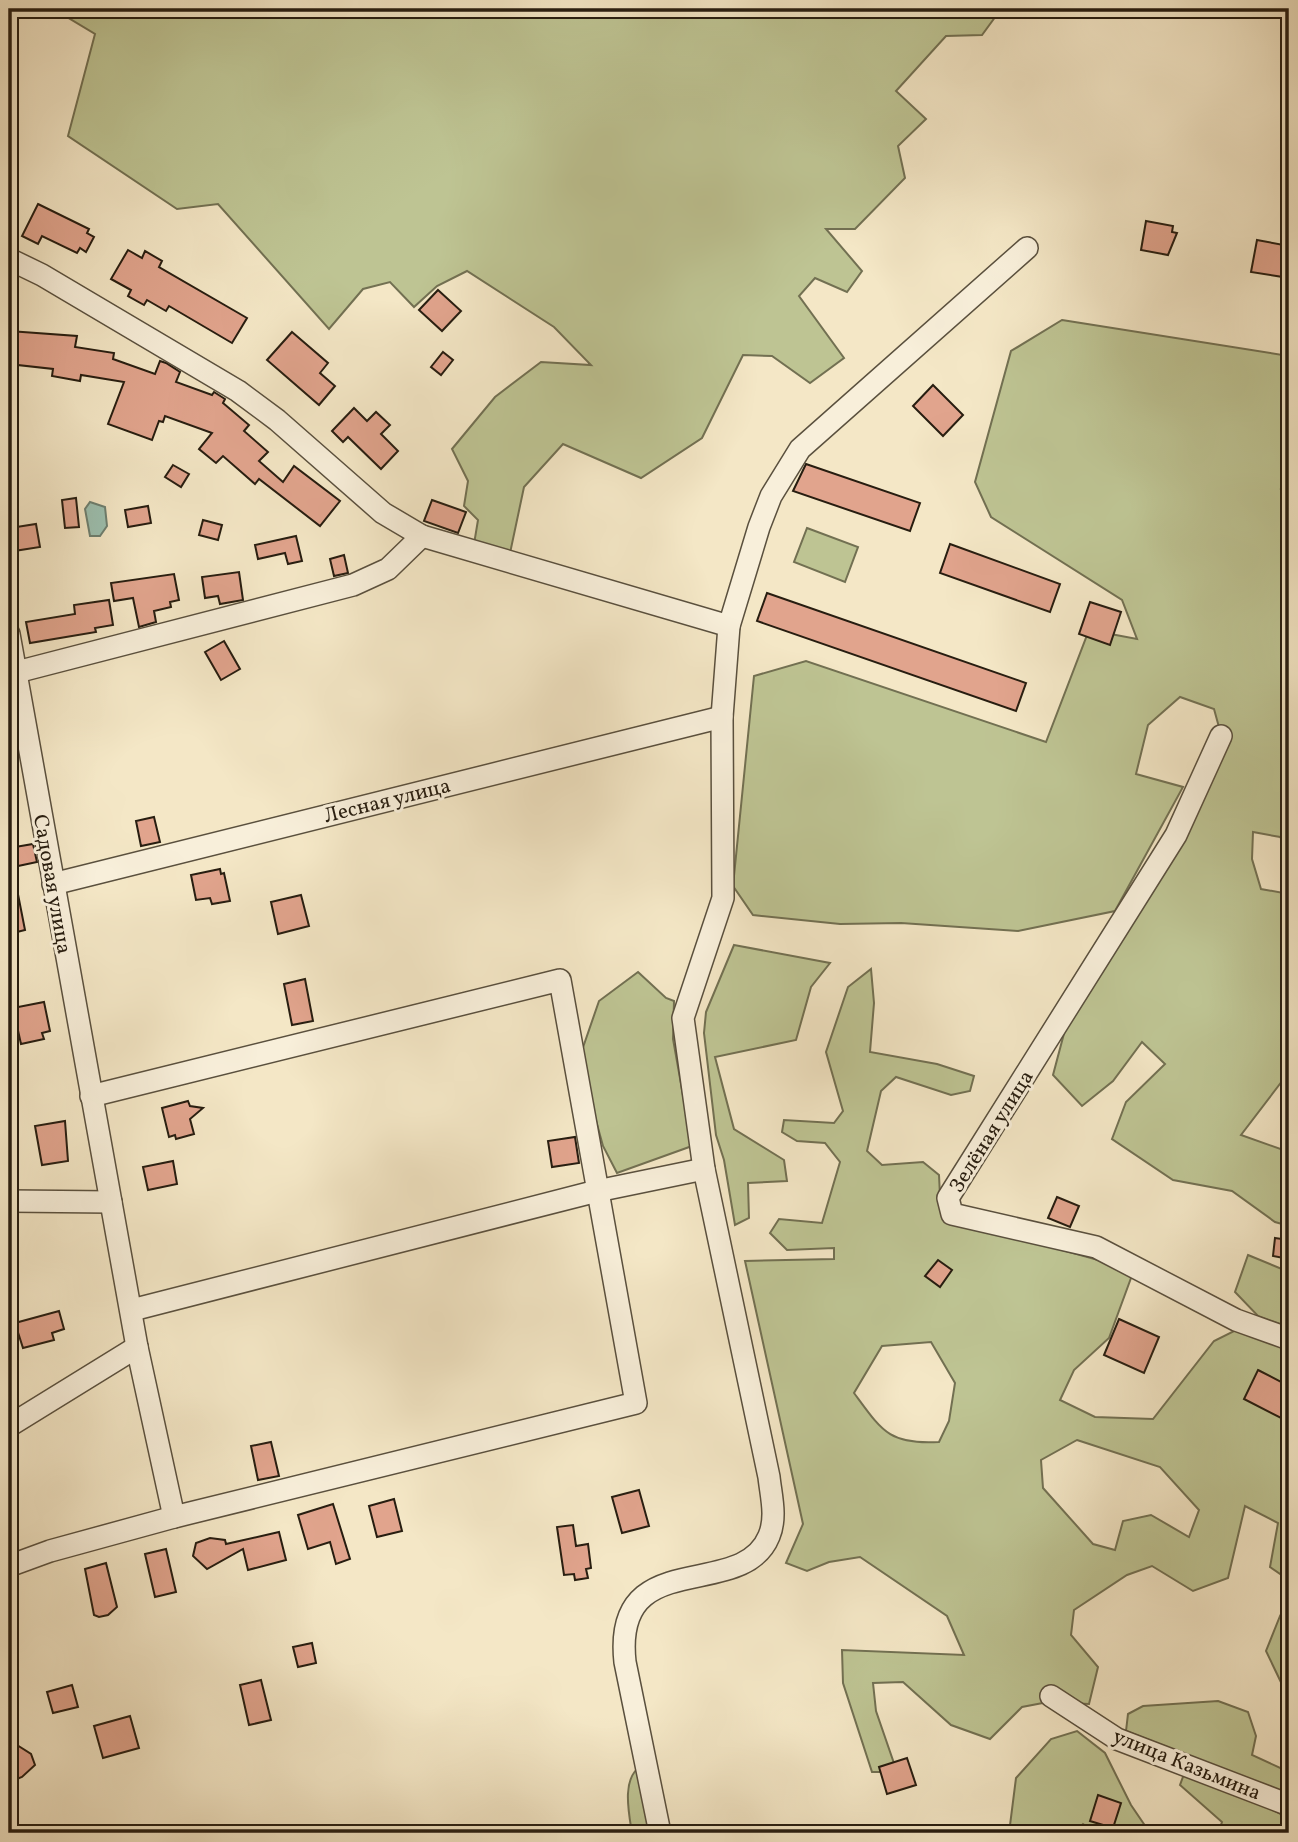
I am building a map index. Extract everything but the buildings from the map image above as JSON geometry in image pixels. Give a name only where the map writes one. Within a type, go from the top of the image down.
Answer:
[{"type":"street","points":[[660,1833],[625,1662],[623,1639],[628,1617],[641,1600],[666,1583],[736,1566],[756,1555],[769,1536],[773,1519],[769,1477],[704,1169],[683,1018],[723,898],[722,717],[729,626],[771,496],[800,449],[1027,248]]},
{"type":"street","points":[[9,259],[52,281],[238,391],[277,420],[383,513],[422,536],[729,626]]},
{"type":"street","points":[[13,673],[354,585],[388,569],[422,536]]},
{"type":"street","name":"Садовая улица","points":[[9,634],[13,673],[111,1202]]},
{"type":"street","name":"Лесная улица","points":[[53,884],[722,717]]},
{"type":"street","name":"Зелёная улица","points":[[1221,736],[1176,835],[948,1198],[952,1214],[1096,1247],[1236,1320],[1289,1339]]},
{"type":"street","points":[[9,1566],[50,1551],[174,1517],[636,1403],[560,980],[91,1096]]},
{"type":"street","points":[[132,1310],[597,1191],[704,1169]]},
{"type":"street","points":[[9,1201],[111,1202],[132,1310],[136,1347],[174,1517]]},
{"type":"street","points":[[9,1426],[136,1347]]},
{"type":"street","name":"улица Казьмина","points":[[1051,1696],[1116,1739],[1289,1805]]},
{"type":"shaded area","points":[[71,9],[1001,9],[982,35],[946,36],[896,91],[926,119],[898,146],[905,178],[855,229],[826,229],[862,271],[847,292],[815,278],[799,296],[844,358],[810,383],[772,356],[743,355],[702,438],[641,478],[563,444],[524,487],[509,558],[474,544],[478,520],[464,506],[468,481],[452,449],[495,397],[541,362],[591,365],[554,327],[467,271],[437,286],[414,307],[390,282],[363,289],[329,329],[218,204],[177,209],[68,136],[95,34],[67,17]]},
{"type":"shaded area","points":[[1062,320],[1289,356],[1289,483],[1281,489],[1289,496],[1289,847],[1280,837],[1253,832],[1252,859],[1261,889],[1289,894],[1289,1072],[1241,1135],[1289,1152],[1289,1226],[1275,1222],[1232,1191],[1173,1180],[1112,1139],[1126,1102],[1165,1064],[1142,1042],[1113,1081],[1082,1106],[1053,1075],[1066,1026],[1225,749],[1214,709],[1180,697],[1148,725],[1136,774],[1183,787],[1115,911],[1018,931],[901,923],[840,924],[753,915],[733,886],[754,676],[806,661],[1046,742],[1089,630],[1137,639],[1122,600],[991,517],[975,482],[1011,351]]},
{"type":"shaded area","points":[[90,502],[105,507],[107,526],[100,536],[90,536],[85,509]]},
{"type":"shaded area","points":[[807,528],[858,547],[845,582],[794,562]]},
{"type":"shaded area","points":[[734,945],[830,963],[811,987],[796,1040],[715,1057],[734,1129],[784,1160],[787,1181],[748,1183],[749,1218],[735,1225],[724,1160],[716,1135],[704,1033],[706,1012]]},
{"type":"shaded area","points":[[871,969],[874,1003],[870,1052],[937,1064],[974,1076],[970,1091],[951,1095],[896,1077],[881,1091],[867,1151],[882,1165],[923,1162],[939,1175],[940,1196],[947,1218],[1127,1268],[1131,1278],[1109,1338],[1074,1370],[1060,1400],[1095,1417],[1153,1419],[1214,1341],[1238,1329],[1289,1348],[1289,1580],[1270,1567],[1278,1523],[1245,1506],[1228,1578],[1193,1591],[1152,1566],[1127,1575],[1074,1610],[1071,1635],[1098,1667],[1089,1704],[1048,1702],[1022,1707],[990,1739],[951,1725],[903,1682],[873,1683],[876,1711],[897,1772],[872,1772],[843,1683],[842,1650],[964,1655],[947,1616],[860,1557],[829,1562],[807,1571],[786,1563],[803,1524],[745,1261],[834,1259],[834,1248],[787,1250],[770,1233],[779,1219],[822,1223],[840,1162],[825,1143],[797,1141],[782,1132],[784,1120],[834,1123],[843,1111],[826,1052],[848,987]],"holes":[[[931,1342],[955,1383],[949,1421],[939,1442],[898,1438],[880,1426],[854,1393],[882,1346]],[[1077,1440],[1160,1467],[1199,1510],[1189,1537],[1151,1515],[1123,1521],[1115,1550],[1093,1544],[1043,1488],[1041,1460]]]},
{"type":"shaded area","points":[[638,972],[666,998],[674,1001],[673,1039],[692,1146],[617,1173],[603,1146],[579,1059],[599,1001]]},
{"type":"shaded area","points":[[1248,1255],[1289,1272],[1289,1327],[1258,1316],[1235,1292]]},
{"type":"shaded area","points":[[1280,1616],[1289,1626],[1289,1699],[1266,1651]]},
{"type":"shaded area","points":[[1218,1701],[1248,1712],[1256,1736],[1252,1755],[1289,1772],[1289,1795],[1126,1731],[1128,1714],[1143,1706]]},
{"type":"shaded area","points":[[1077,1731],[1105,1753],[1131,1805],[1150,1833],[1096,1833],[1083,1824],[1075,1833],[1009,1833],[1016,1778],[1051,1739]]},
{"type":"shaded area","points":[[641,1766],[655,1833],[632,1833],[628,1807],[629,1787],[635,1772]]},
{"type":"shaded area","points":[[1184,1774],[1205,1777],[1289,1818],[1289,1833],[1218,1833],[1222,1822],[1180,1785]]}]
